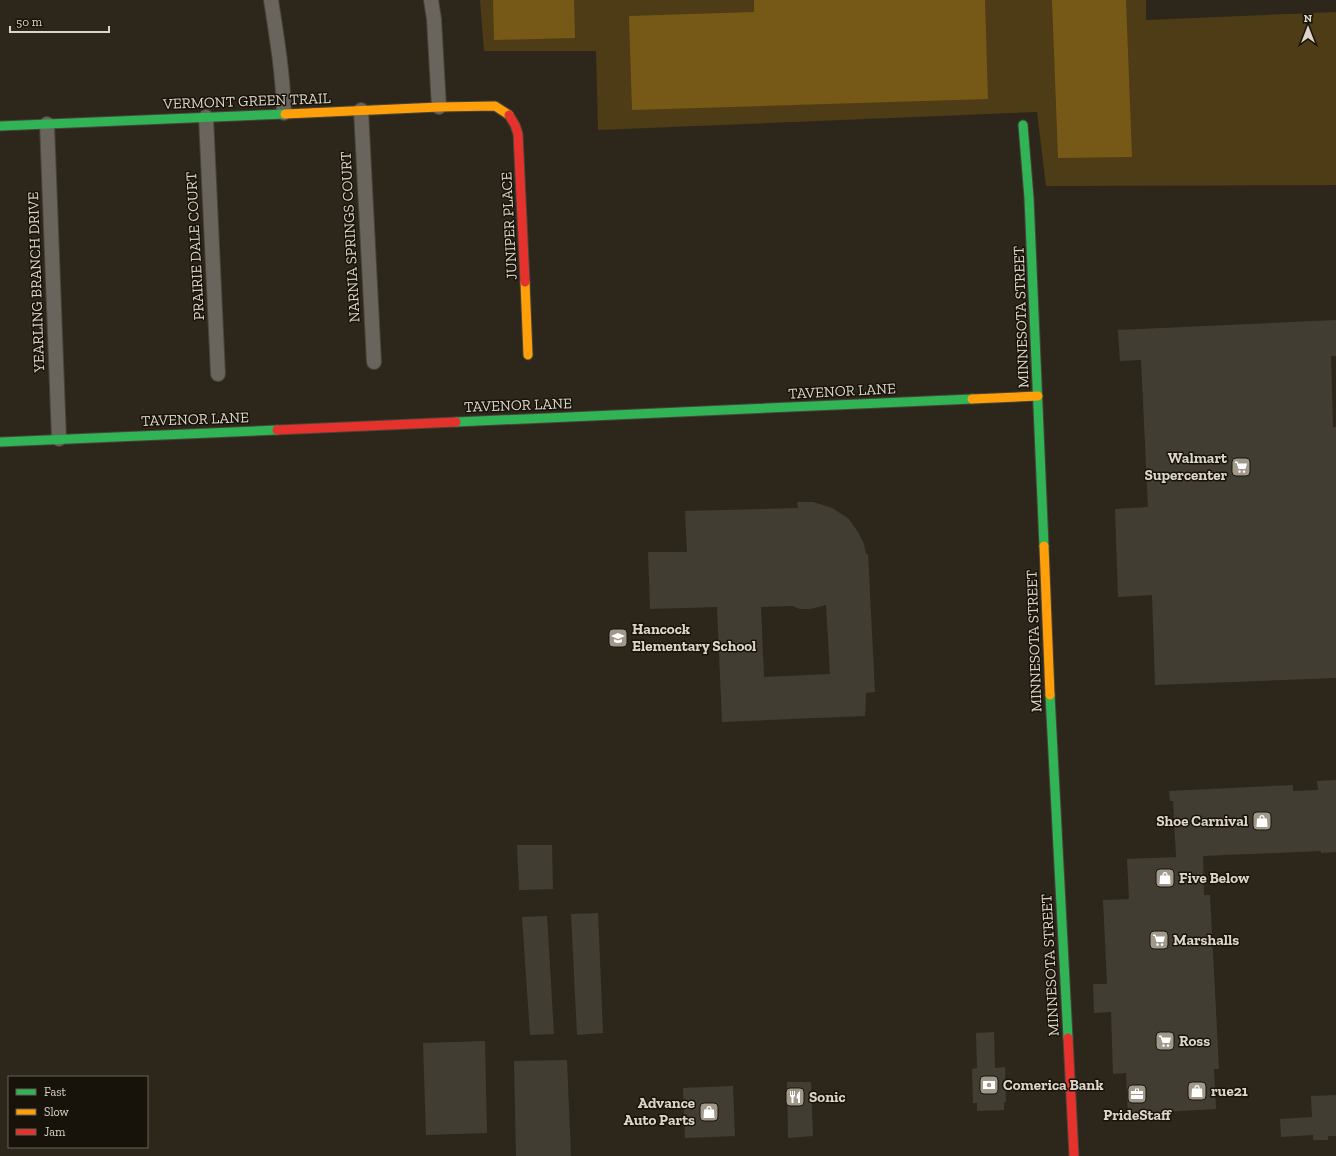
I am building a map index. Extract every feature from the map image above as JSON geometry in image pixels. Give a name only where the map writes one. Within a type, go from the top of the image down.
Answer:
[{"type":"street","points":[[271,0],[280,50],[284,94],[284,113]]},
{"type":"street","points":[[431,0],[434,19],[439,107]]},
{"type":"street","name":"VERMONT GREEN TRAIL","points":[[0,126],[284,113],[495,106]]},
{"type":"street","name":"JUNIPER PLACE","points":[[495,106],[502,109],[512,119],[518,134],[528,355]]},
{"type":"street","name":"NARNIA SPRINGS COURT","points":[[361,110],[374,362]]},
{"type":"street","name":"PRAIRIE DALE COURT","points":[[206,117],[218,374]]},
{"type":"street","name":"YEARLING BRANCH DRIVE","points":[[47,124],[59,439]]},
{"type":"street","name":"MINNESOTA STREET","points":[[1023,125],[1030,198],[1054,780],[1074,1156]]},
{"type":"street","name":"TAVENOR LANE","points":[[0,442],[1038,396]]},
{"type":"shaded area","points":[[480,0],[1146,0],[1146,20],[1336,12],[1336,185],[1046,186],[1037,112],[598,130],[596,51],[484,51]]},
{"type":"shaded area","points":[[493,0],[574,0],[575,38],[494,40]]},
{"type":"shaded area","points":[[754,0],[985,0],[988,99],[632,110],[629,16],[754,12]]},
{"type":"shaded area","points":[[1052,0],[1126,0],[1132,157],[1058,158]]},
{"type":"building","name":"Walmart Supercenter","points":[[1336,320],[1336,356],[1331,356],[1333,427],[1336,427],[1336,678],[1155,685],[1152,595],[1118,597],[1115,509],[1148,507],[1141,360],[1120,361],[1118,330]]},
{"type":"building","points":[[797,502],[813,502],[832,508],[848,518],[864,544],[866,554],[868,554],[875,692],[866,693],[865,716],[722,722],[717,607],[650,609],[648,552],[687,552],[685,511],[798,508]],"holes":[[[826,605],[830,674],[764,677],[761,607],[792,606],[800,609],[810,609]]]},
{"type":"building","points":[[1336,780],[1336,852],[1321,853],[1321,851],[1203,856],[1204,895],[1210,895],[1219,1069],[1214,1069],[1216,1109],[1128,1114],[1126,1073],[1113,1074],[1111,1012],[1094,1013],[1093,984],[1107,984],[1103,900],[1129,899],[1127,859],[1176,857],[1173,801],[1170,801],[1169,791],[1293,785],[1293,791],[1318,790],[1317,781]]},
{"type":"building","points":[[517,845],[552,845],[553,889],[519,890]]},
{"type":"building","points":[[598,913],[603,1033],[577,1035],[571,914]]},
{"type":"building","points":[[547,916],[554,1034],[530,1035],[522,917]]},
{"type":"building","name":"Comerica Bank","points":[[994,1032],[995,1068],[1005,1067],[1006,1102],[1004,1102],[1004,1110],[977,1111],[977,1103],[973,1103],[972,1069],[977,1068],[976,1033]]},
{"type":"building","points":[[485,1041],[487,1133],[426,1135],[423,1043]]},
{"type":"building","points":[[567,1060],[571,1156],[516,1156],[514,1061]]},
{"type":"building","name":"Sonic","points":[[787,1082],[811,1082],[813,1136],[788,1138]]},
{"type":"building","name":"Advance Auto Parts","points":[[733,1086],[735,1136],[685,1138],[683,1088]]},
{"type":"building","points":[[1336,1095],[1336,1136],[1328,1136],[1328,1140],[1313,1140],[1313,1135],[1281,1137],[1280,1119],[1312,1117],[1311,1096]]},
{"type":"traffic: fast","points":[[0,126],[285,114]]},
{"type":"traffic: fast","points":[[1023,125],[1029,198],[1044,546]]},
{"type":"traffic: fast","points":[[456,422],[972,399]]},
{"type":"traffic: fast","points":[[0,442],[277,430]]},
{"type":"traffic: fast","points":[[1050,695],[1068,1038]]},
{"type":"traffic: slow","points":[[285,114],[495,106],[509,115]]},
{"type":"traffic: slow","points":[[525,282],[528,355]]},
{"type":"traffic: slow","points":[[972,399],[1038,396]]},
{"type":"traffic: slow","points":[[1044,546],[1050,695]]},
{"type":"traffic: jam","points":[[509,115],[518,134],[525,282]]},
{"type":"traffic: jam","points":[[277,430],[456,422]]},
{"type":"traffic: jam","points":[[1068,1038],[1074,1156]]},
{"type":"place","name":"Walmart Supercenter","points":[[1241,467]]},
{"type":"place","name":"Hancock Elementary School","points":[[618,638]]},
{"type":"place","name":"Shoe Carnival","points":[[1262,821]]},
{"type":"place","name":"Five Below","points":[[1165,878]]},
{"type":"place","name":"Marshalls","points":[[1159,940]]},
{"type":"place","name":"Ross","points":[[1165,1041]]},
{"type":"place","name":"Comerica Bank","points":[[989,1085]]},
{"type":"place","name":"rue21","points":[[1197,1091]]},
{"type":"place","name":"PrideStaff","points":[[1137,1094]]},
{"type":"place","name":"Sonic","points":[[795,1097]]},
{"type":"place","name":"Advance Auto Parts","points":[[709,1112]]}]
